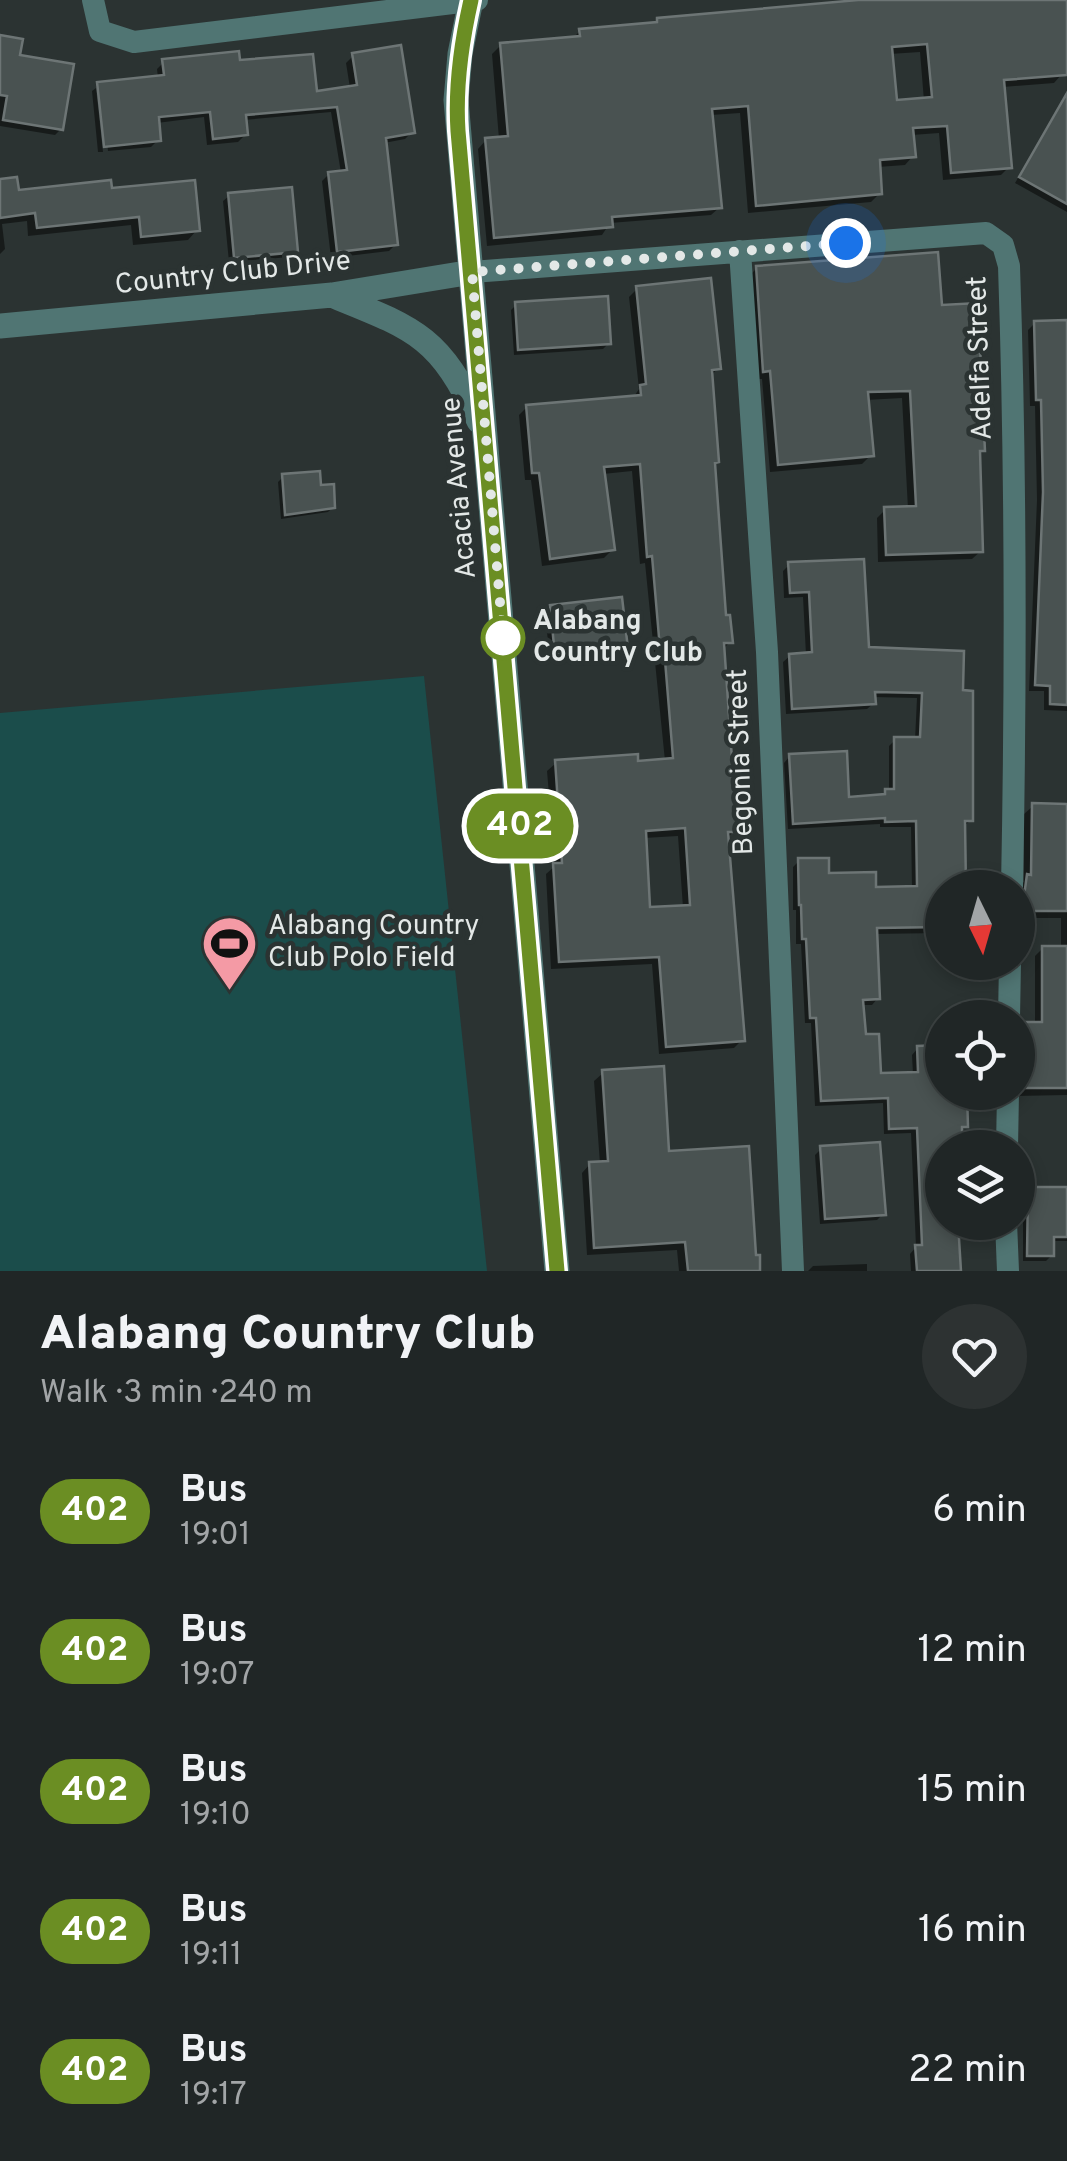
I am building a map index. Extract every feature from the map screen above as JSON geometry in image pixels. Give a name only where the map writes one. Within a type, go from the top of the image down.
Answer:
[{"type":"street","points":[[93,0],[100,31],[134,42],[473,0]]},
{"type":"street","name":"Acacia Avenue","points":[[473,0],[460,54],[456,100],[557,1271]]},
{"type":"street","name":"Adelfa Street","points":[[472,272],[986,233],[1003,245],[1008,254],[1014,410],[1012,870]]},
{"type":"street","name":"Begonia Street","points":[[740,251],[767,652],[793,1271]]},
{"type":"street","name":"Country Club Drive","points":[[0,326],[332,295],[472,272]]},
{"type":"street","points":[[332,295],[390,318],[430,342],[452,370],[485,434]]},
{"type":"street","points":[[1007,1240],[1008,1271]]},
{"type":"shaded area","name":"Alabang Country Club Polo Field","points":[[424,676],[487,1271],[0,1271],[0,713]]},
{"type":"building","points":[[858,0],[1067,0],[1067,75],[1004,80],[1012,168],[951,173],[947,126],[913,128],[916,157],[880,160],[882,194],[756,206],[748,106],[712,109],[722,208],[612,217],[613,227],[494,238],[485,138],[508,136],[500,43],[580,36],[579,29],[657,22],[657,18]],"holes":[[[927,44],[932,97],[897,100],[892,47]]]},
{"type":"building","points":[[0,35],[23,39],[20,55],[74,64],[63,130],[3,120],[7,96],[0,95]]},
{"type":"building","points":[[401,45],[415,133],[386,138],[398,245],[337,252],[328,172],[347,170],[337,107],[246,115],[248,135],[213,139],[210,112],[159,117],[161,141],[104,147],[97,82],[164,75],[162,59],[239,51],[240,60],[313,54],[317,91],[357,85],[352,53]]},
{"type":"building","points":[[1067,93],[1067,204],[1019,177]]},
{"type":"building","points":[[17,177],[19,190],[111,180],[112,188],[195,180],[200,231],[141,237],[139,217],[37,228],[35,213],[0,218],[0,179]]},
{"type":"building","points":[[292,187],[298,252],[234,258],[228,193]]},
{"type":"building","points":[[938,252],[942,305],[978,303],[985,451],[980,451],[983,552],[886,555],[884,507],[916,506],[910,391],[868,392],[874,456],[778,465],[770,371],[763,372],[756,266]]},
{"type":"building","points":[[711,278],[721,369],[712,370],[719,462],[715,463],[726,615],[730,615],[733,643],[724,643],[737,832],[728,832],[745,1041],[666,1047],[659,957],[559,962],[553,863],[562,863],[555,760],[638,754],[638,761],[673,758],[664,648],[660,649],[652,556],[647,557],[640,464],[604,467],[615,550],[550,559],[539,473],[532,473],[526,405],[641,395],[640,385],[646,384],[636,286]],"holes":[[[685,828],[690,905],[650,907],[646,831]]]},
{"type":"building","points":[[608,296],[611,344],[518,350],[515,302]]},
{"type":"building","points":[[1067,320],[1067,705],[1050,704],[1050,686],[1035,685],[1043,492],[1034,321]]},
{"type":"building","points":[[320,471],[321,485],[334,484],[335,508],[285,515],[282,474]]},
{"type":"building","points":[[864,559],[869,647],[964,651],[963,690],[973,691],[973,821],[965,821],[966,870],[925,870],[925,927],[877,928],[880,999],[863,1000],[866,1034],[879,1034],[881,1073],[918,1072],[917,1046],[925,1046],[925,1110],[968,1110],[968,1127],[962,1130],[925,1130],[925,1240],[959,1240],[961,1271],[917,1271],[915,1245],[922,1245],[917,1128],[889,1129],[888,1098],[821,1101],[816,1018],[810,1018],[806,939],[802,939],[798,858],[829,858],[829,873],[876,872],[876,887],[917,886],[916,821],[885,822],[885,818],[793,824],[789,754],[847,751],[849,797],[885,794],[885,789],[894,789],[894,737],[920,737],[922,693],[875,692],[876,704],[792,709],[789,654],[812,652],[809,592],[790,593],[788,562]]},
{"type":"building","points":[[622,597],[628,649],[555,656],[550,605]]},
{"type":"building","points":[[1032,803],[1067,804],[1067,911],[1035,911],[1035,870],[1031,870]]},
{"type":"building","points":[[1042,946],[1067,946],[1067,1088],[1035,1088],[1035,1022],[1042,1022]]},
{"type":"building","points":[[664,1066],[669,1151],[749,1146],[760,1271],[688,1271],[685,1242],[594,1248],[589,1162],[608,1161],[602,1070]]},
{"type":"building","points":[[880,1142],[886,1215],[825,1219],[820,1146]]},
{"type":"building","points":[[1035,1187],[1067,1187],[1067,1237],[1054,1237],[1054,1256],[1027,1256],[1027,1240],[1035,1240]]},
{"type":"bus line","name":"402","points":[[471,0],[460,54],[458,131],[557,1271]]},
{"type":"place","name":"Alabang Country Club","points":[[503,638]]},
{"type":"place","name":"Alabang Country Club Polo Field","points":[[229,992]]},
{"type":"route","points":[[503,638],[472,272],[846,243]]}]
